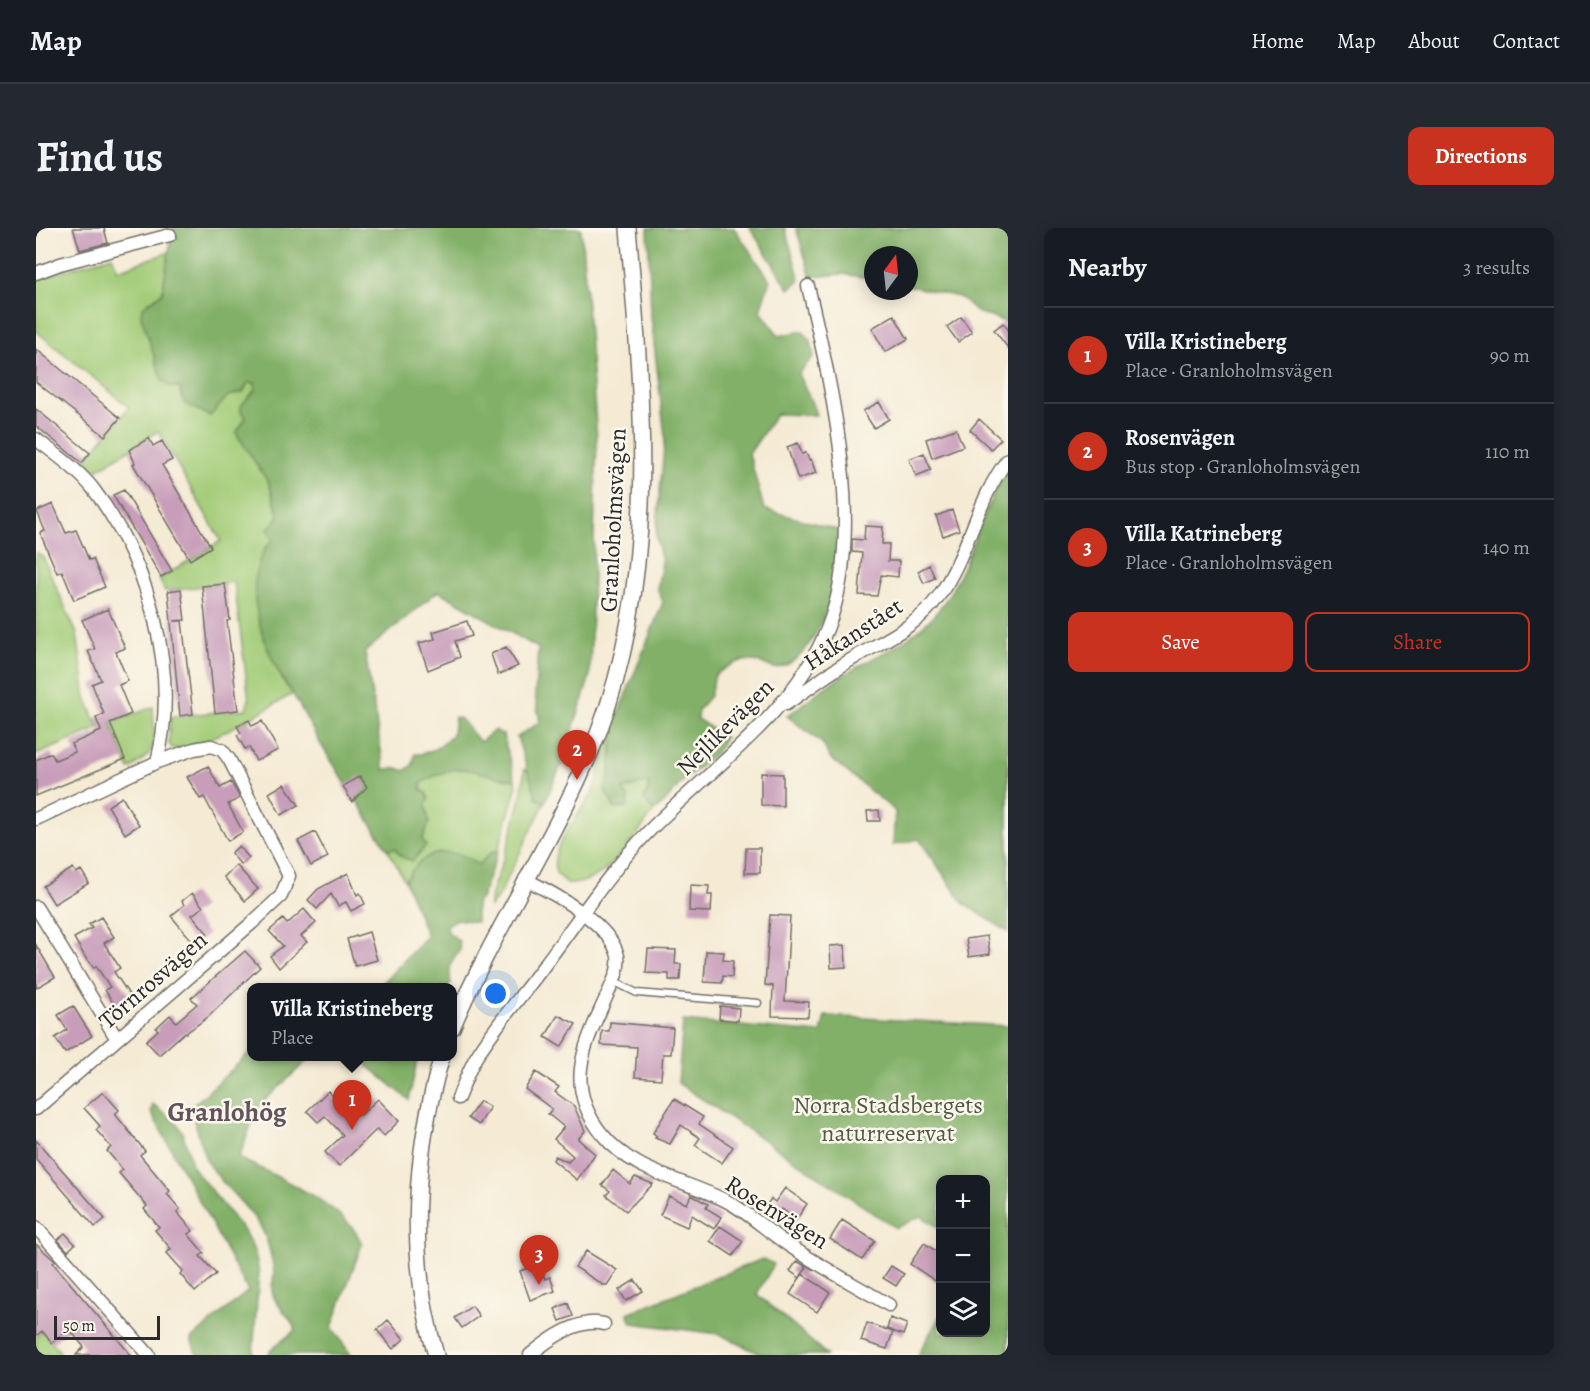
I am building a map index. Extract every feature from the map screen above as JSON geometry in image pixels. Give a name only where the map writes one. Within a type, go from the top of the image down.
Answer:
[{"type":"street","name":"Granloholmsvägen","points":[[457,1020],[525,879],[584,768],[610,702],[628,639],[638,569],[642,458],[628,228]]},
{"type":"street","points":[[36,273],[170,235]]},
{"type":"street","name":"Nejlikevägen","points":[[458,1098],[476,1059],[582,914],[647,833],[778,710],[812,661],[828,628],[843,555],[844,486],[842,453],[808,286]]},
{"type":"street","points":[[36,439],[93,489],[130,552],[146,589],[157,633],[164,688],[162,742],[157,762],[36,819]]},
{"type":"street","name":"Håkanstået","points":[[778,710],[855,657],[878,646],[917,621],[937,599],[953,575],[991,485],[1008,459]]},
{"type":"street","name":"Törnrosvägen","points":[[36,1109],[280,896],[289,876],[272,838],[222,750],[211,746],[203,747],[157,762]]},
{"type":"street","name":"Rosenvägen","points":[[525,879],[596,924],[618,956],[618,972],[586,1041],[580,1065],[580,1088],[589,1112],[602,1133],[620,1152],[647,1169],[733,1205],[785,1243],[889,1305]]},
{"type":"street","points":[[36,907],[117,1039]]},
{"type":"street","points":[[436,1355],[420,1265],[418,1192],[427,1116],[441,1061]]},
{"type":"street","points":[[36,1227],[149,1355]]},
{"type":"street","points":[[530,1355],[546,1342],[581,1325],[592,1321],[604,1324]]},
{"type":"lane","points":[[613,981],[637,993],[758,1003]]},
{"type":"green space","points":[[173,228],[581,228],[597,438],[590,676],[563,761],[545,802],[537,799],[517,737],[540,722],[535,695],[538,648],[438,591],[365,652],[384,769],[398,768],[404,771],[412,766],[415,754],[425,753],[442,745],[453,732],[455,717],[461,719],[480,742],[495,730],[503,735],[515,780],[458,769],[436,775],[421,783],[420,790],[426,792],[429,799],[426,805],[429,823],[422,840],[426,845],[413,861],[402,857],[394,848],[388,850],[320,743],[283,679],[264,639],[255,595],[256,574],[262,555],[273,540],[268,529],[279,516],[269,483],[236,433],[246,418],[241,412],[241,406],[255,390],[255,383],[248,383],[243,392],[228,396],[210,416],[184,403],[180,388],[169,386],[162,380],[141,316],[142,308],[162,293]]},
{"type":"green space","points":[[648,228],[734,228],[770,280],[760,310],[779,336],[802,331],[811,340],[814,356],[798,374],[816,415],[776,414],[749,454],[764,509],[838,530],[834,585],[818,630],[809,644],[788,664],[773,668],[748,660],[732,665],[715,675],[710,696],[698,710],[697,719],[725,737],[722,744],[654,811],[644,800],[649,789],[649,782],[622,789],[628,797],[628,807],[615,809],[605,790],[610,778],[614,724],[663,602],[657,588],[662,563],[656,536],[665,437],[651,317]]},
{"type":"green space","points":[[750,228],[785,228],[800,280],[789,289]]},
{"type":"green space","points":[[796,228],[1008,228],[1008,323],[979,313],[959,297],[918,288],[918,246],[864,246],[864,278],[843,274],[811,277]]},
{"type":"green space","points":[[167,253],[169,258],[162,293],[147,303],[169,386],[180,388],[181,398],[228,396],[243,392],[248,383],[255,383],[255,390],[241,406],[246,418],[237,433],[269,483],[279,517],[268,529],[273,540],[265,548],[261,558],[282,680],[293,694],[214,737],[183,748],[172,748],[169,744],[170,717],[246,709],[249,700],[234,582],[165,591],[159,579],[221,541],[158,431],[97,470],[81,465],[129,407],[36,331],[36,279],[112,256],[118,270]]},
{"type":"green space","points":[[1008,469],[1008,932],[963,903],[919,839],[893,845],[895,811],[829,757],[823,744],[787,716],[832,682],[897,645],[935,615],[962,569],[990,501]]},
{"type":"green space","points":[[36,552],[43,557],[77,634],[86,698],[99,728],[36,755]]},
{"type":"green space","points":[[153,707],[154,737],[151,750],[139,763],[129,769],[111,723]]},
{"type":"green space","points":[[614,724],[609,778],[605,790],[615,809],[622,790],[649,782],[644,800],[654,811],[628,846],[607,868],[595,877],[568,884],[556,873],[554,864],[556,854],[560,843],[591,795]]},
{"type":"green space","points":[[461,767],[515,780],[517,785],[498,851],[493,851],[478,865],[420,861],[405,881],[388,850],[394,848],[402,857],[422,840],[429,823],[421,783],[442,770]]},
{"type":"green space","points":[[524,769],[529,772],[537,799],[545,802],[498,897],[490,907],[492,891],[519,805]]},
{"type":"green space","points":[[493,851],[498,851],[481,899],[476,903],[476,922],[457,919],[447,925],[448,932],[459,941],[460,950],[451,965],[451,983],[383,983],[427,936],[405,881],[414,868],[427,857],[442,853],[458,854],[478,865]]},
{"type":"green space","name":"Norra Stadsbergets naturreservat","points":[[825,1016],[1008,1026],[1008,1355],[918,1355],[936,1322],[936,1337],[990,1337],[990,1175],[936,1175],[936,1225],[921,1216],[896,1228],[678,1083],[683,1021],[821,1033]]},
{"type":"green space","points":[[247,1056],[247,1061],[307,1061],[257,1108],[239,1158],[326,1204],[354,1230],[362,1244],[332,1327],[351,1355],[269,1355],[270,1351],[295,1330],[274,1297],[272,1289],[274,1273],[267,1241],[256,1220],[221,1181],[207,1161],[195,1122],[188,1110]]},
{"type":"green space","points":[[362,1061],[417,1061],[409,1100]]},
{"type":"green space","points":[[153,1104],[176,1122],[183,1133],[193,1168],[244,1231],[255,1252],[259,1273],[253,1355],[197,1355],[191,1339],[248,1291],[151,1112]]},
{"type":"green space","points":[[762,1259],[774,1264],[757,1294],[827,1355],[762,1355],[719,1334],[632,1323],[628,1313]]},
{"type":"green space","points":[[42,1331],[60,1352],[57,1355],[36,1355],[36,1336]]},
{"type":"building","points":[[73,228],[104,228],[108,243],[80,250]]},
{"type":"building","points":[[894,315],[908,339],[885,352],[872,328]]},
{"type":"building","points":[[961,317],[972,332],[958,342],[947,327]]},
{"type":"building","points":[[1003,323],[1008,329],[1008,348],[994,330]]},
{"type":"building","points":[[36,349],[120,418],[105,436],[36,382]]},
{"type":"building","points":[[879,402],[889,419],[874,428],[863,411]]},
{"type":"building","points":[[36,409],[90,453],[82,463],[36,426]]},
{"type":"building","points":[[979,419],[1001,439],[991,449],[970,430]]},
{"type":"building","points":[[956,429],[963,446],[932,458],[926,439]]},
{"type":"building","points":[[149,438],[153,446],[162,441],[172,460],[162,465],[211,547],[190,560],[133,464],[135,463],[129,450]]},
{"type":"building","points":[[798,443],[802,454],[806,453],[809,460],[811,459],[816,473],[798,479],[787,447]]},
{"type":"building","points":[[924,453],[931,470],[916,476],[909,459]]},
{"type":"building","points":[[124,490],[172,571],[161,577],[113,495]]},
{"type":"building","points":[[53,504],[66,533],[76,530],[89,560],[93,559],[105,587],[74,600],[62,571],[57,573],[40,533],[45,531],[37,511]]},
{"type":"building","points":[[952,510],[959,530],[943,536],[936,516]]},
{"type":"building","points":[[865,526],[883,527],[882,544],[889,544],[888,561],[899,561],[898,577],[881,575],[877,596],[859,595],[862,553],[852,552],[852,539],[864,540]]},
{"type":"building","points":[[929,565],[935,578],[924,583],[918,571]]},
{"type":"building","points":[[225,584],[230,620],[227,621],[238,710],[215,713],[202,586]]},
{"type":"building","points":[[181,589],[185,620],[174,621],[182,621],[193,714],[180,716],[168,591]]},
{"type":"building","points":[[108,609],[125,648],[116,652],[128,681],[119,685],[131,714],[110,723],[125,759],[36,796],[36,760],[51,753],[55,760],[75,752],[71,744],[101,731],[96,718],[104,714],[92,684],[101,680],[88,651],[95,649],[82,620]]},
{"type":"building","points":[[467,621],[472,636],[455,641],[460,657],[428,670],[419,643],[435,639],[433,632]]},
{"type":"building","points":[[506,647],[518,666],[498,675],[491,654]]},
{"type":"building","points":[[249,720],[252,726],[262,721],[278,750],[256,761],[249,747],[245,749],[237,735],[241,733],[237,726]]},
{"type":"building","points":[[208,766],[220,788],[231,782],[240,798],[228,804],[243,832],[228,841],[204,797],[200,799],[187,777]]},
{"type":"building","points":[[761,773],[783,774],[783,806],[761,805]]},
{"type":"building","points":[[360,776],[367,787],[352,802],[343,786]]},
{"type":"building","points":[[284,784],[299,805],[281,815],[269,793]]},
{"type":"building","points":[[122,797],[139,825],[125,834],[108,806]]},
{"type":"building","points":[[879,810],[880,821],[868,821],[867,811]]},
{"type":"building","points":[[315,832],[328,857],[311,866],[298,841]]},
{"type":"building","points":[[239,846],[249,858],[241,865],[231,853]]},
{"type":"building","points":[[746,848],[760,848],[760,873],[745,873]]},
{"type":"building","points":[[236,865],[258,889],[245,901],[224,877]]},
{"type":"building","points":[[73,868],[76,873],[81,870],[89,883],[54,904],[43,886]]},
{"type":"building","points":[[348,873],[357,895],[360,893],[365,904],[351,911],[346,902],[338,906],[331,894],[317,909],[308,900],[318,889]]},
{"type":"building","points":[[690,885],[709,886],[708,895],[712,895],[711,912],[689,911]]},
{"type":"building","points":[[192,893],[203,907],[192,915],[208,934],[195,944],[171,916],[184,905],[182,901]]},
{"type":"building","points":[[304,909],[316,923],[301,936],[307,942],[279,968],[270,956],[283,946],[269,931],[283,919],[287,924]]},
{"type":"building","points":[[770,915],[790,916],[785,1001],[809,1002],[808,1017],[772,1016],[773,986],[765,985]]},
{"type":"building","points":[[101,917],[114,937],[104,943],[120,968],[114,972],[132,999],[117,1009],[105,990],[110,987],[96,966],[94,968],[85,957],[74,938],[92,928],[89,924]]},
{"type":"building","points":[[369,932],[377,960],[355,966],[347,939]]},
{"type":"building","points":[[987,936],[990,954],[969,957],[966,939]]},
{"type":"building","points":[[36,945],[55,977],[36,988]]},
{"type":"building","points":[[845,945],[846,967],[831,968],[830,946]]},
{"type":"building","points":[[648,949],[676,950],[675,964],[681,964],[680,980],[669,980],[669,974],[646,973]]},
{"type":"building","points":[[245,951],[260,967],[208,1017],[185,1032],[159,1055],[146,1041],[158,1030],[156,1028],[170,1015],[176,1022],[197,1004],[191,998]]},
{"type":"building","points":[[706,951],[724,952],[723,960],[733,961],[732,977],[723,976],[722,983],[704,982]]},
{"type":"building","points":[[73,1006],[92,1036],[65,1053],[55,1038],[67,1030],[58,1015]]},
{"type":"building","points":[[720,1006],[739,1008],[738,1021],[719,1019]]},
{"type":"building","points":[[558,1015],[576,1024],[561,1047],[545,1037]]},
{"type":"building","points":[[610,1022],[673,1028],[671,1054],[663,1054],[661,1079],[635,1077],[637,1047],[601,1045],[602,1031],[609,1031]]},
{"type":"building","points":[[536,1072],[559,1087],[555,1092],[574,1106],[585,1131],[578,1139],[595,1154],[577,1180],[553,1160],[555,1156],[568,1162],[573,1156],[554,1139],[564,1127],[548,1114],[552,1109],[525,1089]]},
{"type":"building","points":[[328,1091],[339,1103],[344,1098],[361,1115],[378,1099],[399,1121],[384,1136],[377,1129],[339,1166],[325,1152],[343,1135],[325,1116],[318,1122],[307,1111]]},
{"type":"building","points":[[103,1092],[119,1110],[115,1114],[145,1151],[140,1155],[170,1191],[167,1194],[180,1209],[177,1212],[193,1231],[188,1234],[204,1253],[200,1256],[216,1274],[195,1292],[180,1274],[183,1271],[167,1253],[171,1249],[155,1230],[159,1227],[144,1209],[147,1206],[119,1173],[123,1170],[107,1151],[111,1147],[96,1130],[100,1126],[84,1108]]},
{"type":"building","points":[[674,1099],[703,1117],[699,1124],[733,1147],[722,1163],[695,1145],[700,1138],[681,1125],[670,1144],[655,1138],[657,1136],[653,1133]]},
{"type":"building","points":[[480,1101],[490,1107],[479,1125],[468,1118]]},
{"type":"building","points":[[36,1140],[105,1219],[95,1227],[36,1159]]},
{"type":"building","points":[[613,1170],[630,1184],[635,1177],[653,1184],[626,1211],[606,1195],[610,1191],[602,1185]]},
{"type":"building","points":[[785,1188],[807,1204],[796,1220],[782,1209],[775,1218],[763,1209],[771,1199],[775,1202]]},
{"type":"building","points":[[691,1195],[708,1204],[706,1208],[721,1217],[714,1229],[692,1215],[687,1227],[660,1215],[669,1196],[687,1204]]},
{"type":"building","points":[[842,1220],[875,1241],[862,1260],[830,1239]]},
{"type":"building","points":[[720,1226],[743,1241],[733,1256],[710,1241]]},
{"type":"building","points":[[65,1233],[75,1244],[68,1251],[58,1240]]},
{"type":"building","points":[[924,1243],[936,1251],[936,1281],[910,1264]]},
{"type":"building","points":[[36,1244],[55,1261],[53,1263],[131,1355],[76,1355],[84,1347],[69,1329],[52,1343],[42,1331],[36,1336]]},
{"type":"building","points":[[586,1251],[617,1270],[607,1285],[603,1285],[575,1267]]},
{"type":"building","points":[[797,1261],[807,1267],[800,1278],[790,1271]]},
{"type":"building","points":[[539,1264],[545,1279],[550,1277],[555,1291],[530,1300],[520,1271]]},
{"type":"building","points":[[891,1266],[904,1274],[896,1286],[883,1278]]},
{"type":"building","points":[[802,1274],[830,1292],[817,1312],[790,1294]]},
{"type":"building","points":[[635,1280],[643,1291],[626,1301],[619,1290]]},
{"type":"building","points":[[568,1303],[573,1316],[560,1321],[555,1309]]},
{"type":"building","points":[[472,1306],[479,1316],[462,1328],[455,1318]]},
{"type":"building","points":[[890,1318],[907,1324],[903,1335],[887,1329]]},
{"type":"building","points":[[388,1320],[404,1339],[393,1349],[377,1330]]},
{"type":"building","points":[[867,1323],[893,1332],[887,1349],[861,1341]]},
{"type":"place","name":"Rosenvägen","points":[[577,780]]},
{"type":"place","name":"Villa Kristineberg","points":[[352,1130]]},
{"type":"place","name":"Villa Katrineberg","points":[[539,1285]]},
{"type":"district","name":"Granlohög","points":[[227,1112]]}]
